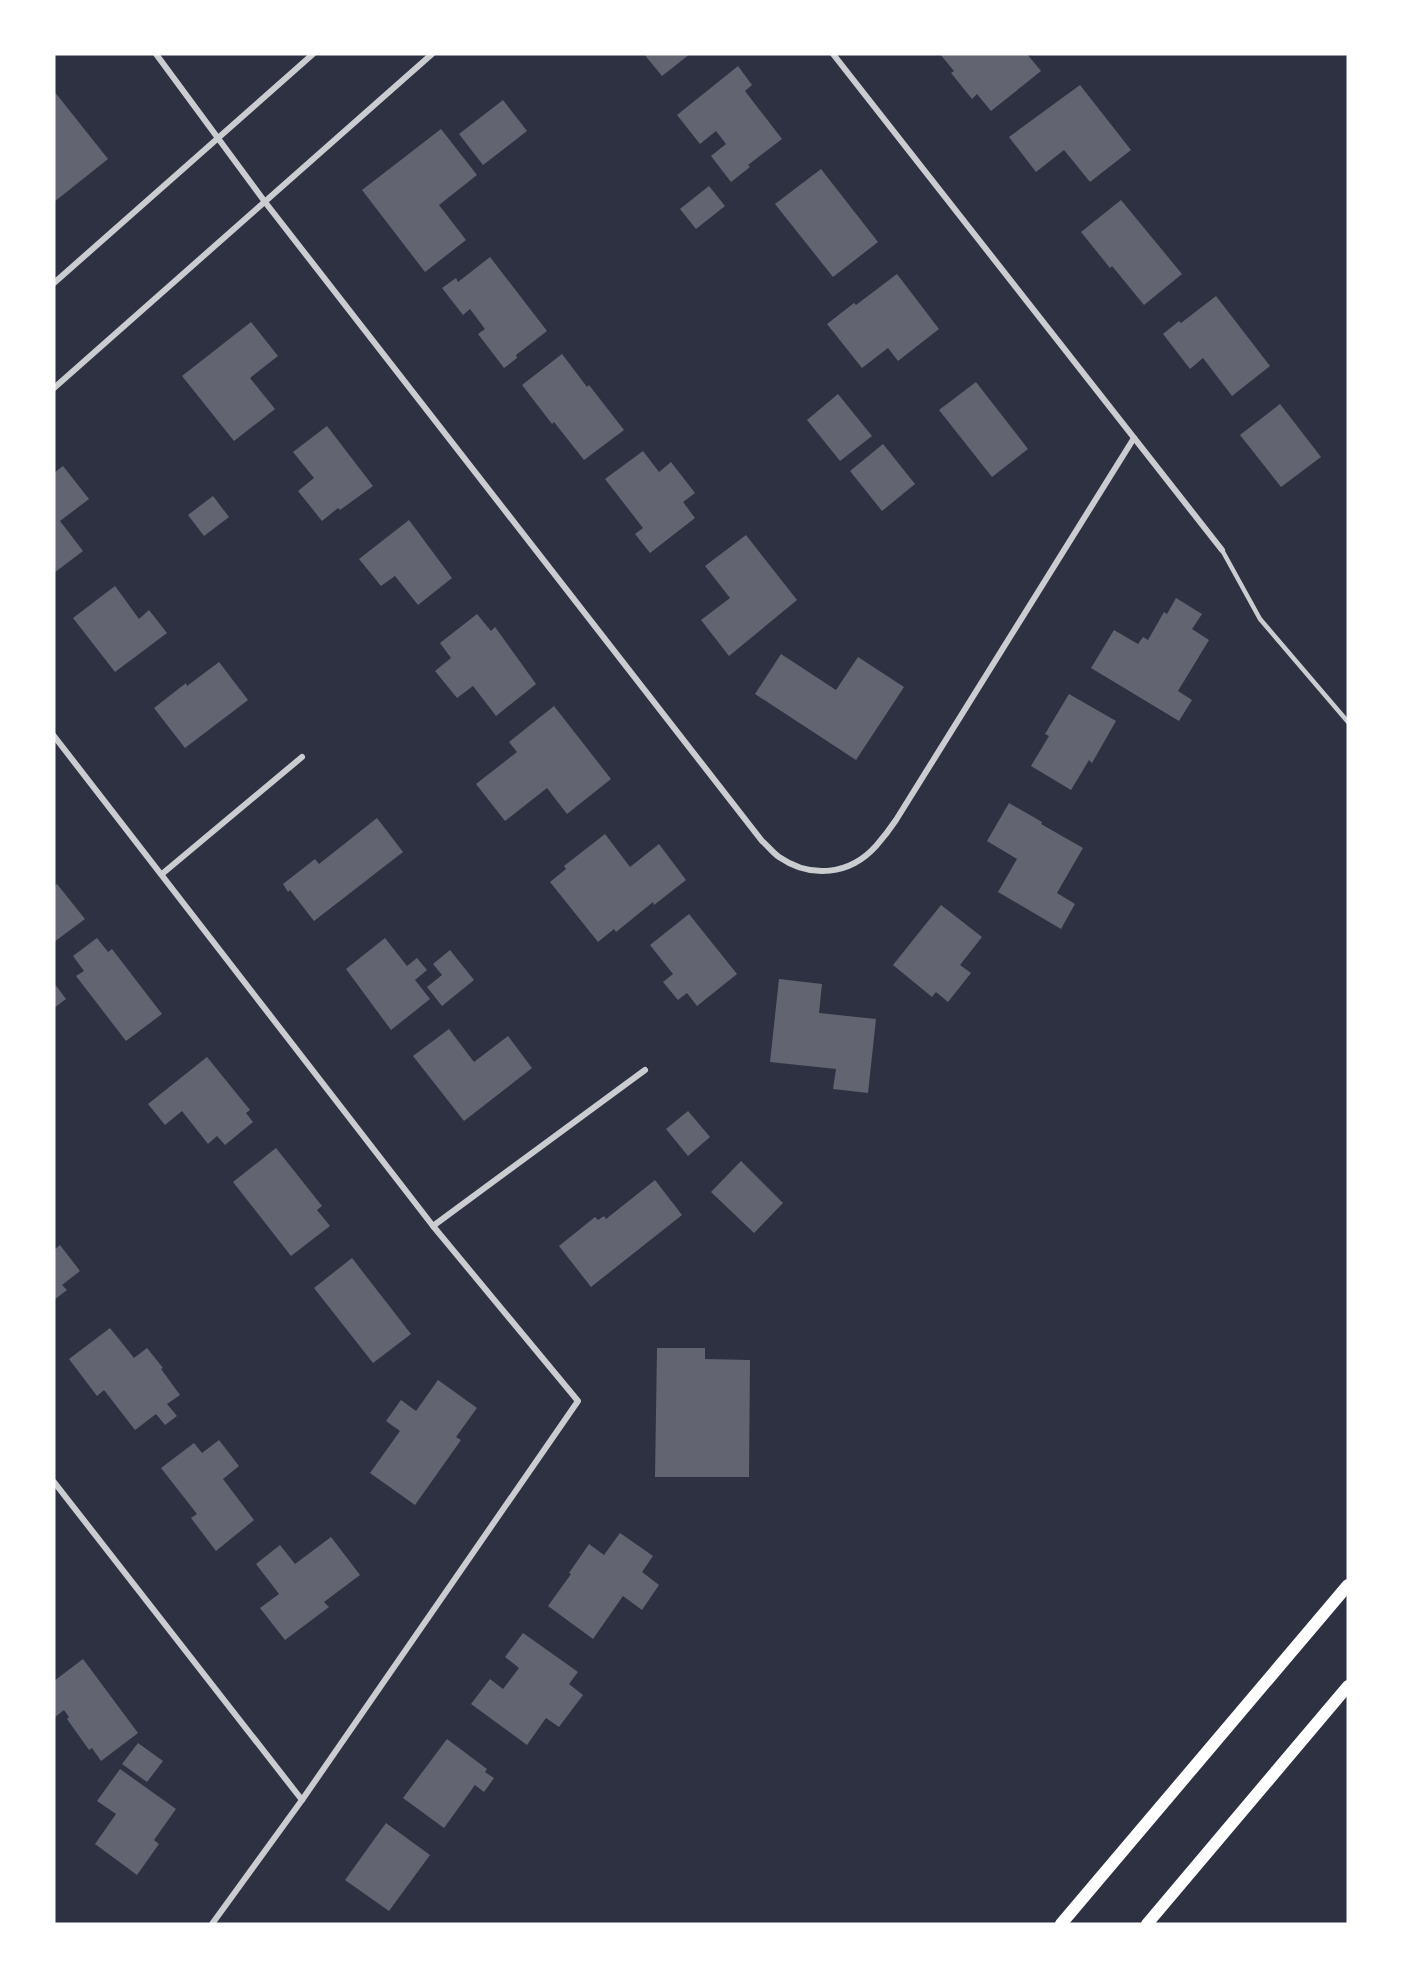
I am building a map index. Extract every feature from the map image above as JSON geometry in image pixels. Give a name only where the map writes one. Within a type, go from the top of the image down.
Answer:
[{"type":"main road","points":[[1061,1924],[1348,1585]]},
{"type":"main road","points":[[1147,1924],[1348,1686]]},
{"type":"street","points":[[156,54],[265,202],[762,841],[779,856],[798,867],[821,872],[842,869],[859,861],[875,847],[889,829],[1134,438]]},
{"type":"street","points":[[54,283],[314,54]]},
{"type":"street","points":[[54,388],[432,54]]},
{"type":"street","points":[[833,54],[1221,550]]},
{"type":"street","points":[[54,736],[433,1226],[578,1401],[302,1800],[212,1924]]},
{"type":"street","points":[[162,874],[302,757]]},
{"type":"street","points":[[433,1226],[645,1070]]},
{"type":"street","points":[[54,1482],[302,1800]]},
{"type":"lane","points":[[1221,550],[1260,619],[1348,722]]},
{"type":"building","points":[[644,54],[690,54],[662,76]]},
{"type":"building","points":[[940,54],[1027,54],[1041,71],[991,111],[977,94],[972,99],[951,73],[954,71]]},
{"type":"building","points":[[738,66],[752,85],[745,91],[782,139],[748,165],[750,167],[731,182],[711,156],[726,144],[716,131],[700,144],[677,115]]},
{"type":"building","points":[[1080,85],[1131,150],[1090,182],[1064,150],[1036,172],[1009,137]]},
{"type":"building","points":[[54,91],[108,159],[54,202]]},
{"type":"building","points":[[503,100],[527,131],[483,165],[459,134]]},
{"type":"building","points":[[441,129],[477,175],[439,205],[466,240],[425,272],[362,190]]},
{"type":"building","points":[[821,169],[878,242],[833,277],[775,204]]},
{"type":"building","points":[[709,186],[725,206],[696,229],[680,209]]},
{"type":"building","points":[[1121,200],[1182,274],[1144,305],[1081,232]]},
{"type":"building","points":[[490,257],[547,331],[516,355],[517,358],[504,368],[478,334],[485,329],[470,309],[463,315],[442,288],[456,278],[458,282]]},
{"type":"building","points":[[897,274],[939,329],[898,361],[888,348],[862,368],[827,324]]},
{"type":"building","points":[[1216,296],[1270,366],[1232,396],[1203,358],[1190,369],[1163,334]]},
{"type":"building","points":[[251,322],[278,356],[250,378],[275,409],[234,441],[182,376]]},
{"type":"building","points":[[562,354],[624,430],[584,460],[522,385]]},
{"type":"building","points":[[976,382],[1028,449],[992,477],[939,410]]},
{"type":"building","points":[[838,394],[872,436],[840,461],[807,420]]},
{"type":"building","points":[[1280,404],[1321,457],[1281,487],[1240,435]]},
{"type":"building","points":[[327,426],[373,486],[322,521],[298,491],[314,478],[293,452]]},
{"type":"building","points":[[883,444],[915,484],[882,511],[850,471]]},
{"type":"building","points":[[643,451],[659,472],[671,462],[695,493],[683,502],[695,518],[650,553],[635,534],[643,528],[605,479]]},
{"type":"building","points":[[63,466],[89,499],[60,521],[83,551],[54,573],[54,473]]},
{"type":"building","points":[[213,496],[229,517],[204,536],[188,515]]},
{"type":"building","points":[[409,520],[452,578],[418,605],[395,576],[381,586],[359,559]]},
{"type":"building","points":[[746,535],[797,600],[729,656],[701,620],[730,598],[705,566]]},
{"type":"building","points":[[115,586],[139,619],[149,610],[167,633],[115,672],[73,618]]},
{"type":"building","points":[[1176,598],[1202,614],[1192,629],[1209,640],[1178,691],[1192,700],[1179,721],[1091,668],[1114,630],[1138,644],[1143,637],[1148,640],[1164,612],[1167,614]]},
{"type":"building","points":[[477,614],[491,631],[495,627],[536,684],[496,716],[473,686],[457,698],[435,671],[451,658],[440,643]]},
{"type":"building","points":[[781,654],[836,690],[858,657],[904,687],[856,760],[755,694]]},
{"type":"building","points":[[219,662],[248,700],[185,748],[154,708],[186,683],[187,686]]},
{"type":"building","points":[[1069,694],[1116,721],[1092,763],[1089,760],[1071,790],[1031,766],[1049,736],[1045,734]]},
{"type":"building","points":[[554,706],[611,779],[567,814],[547,788],[505,821],[476,784],[517,752],[509,742]]},
{"type":"building","points":[[1009,803],[1083,848],[1057,893],[1075,904],[1061,929],[998,892],[1017,859],[987,841]]},
{"type":"building","points":[[377,818],[403,852],[314,921],[283,884],[315,859],[319,864]]},
{"type":"building","points":[[605,834],[630,867],[659,844],[686,880],[654,905],[653,902],[616,932],[614,929],[598,942],[550,882],[566,869],[564,866]]},
{"type":"building","points":[[57,884],[85,919],[54,942],[54,886]]},
{"type":"building","points":[[941,905],[982,937],[960,965],[971,973],[948,1002],[936,992],[932,997],[893,965]]},
{"type":"building","points":[[689,914],[737,974],[697,1006],[687,993],[678,1000],[663,982],[673,974],[650,945]]},
{"type":"building","points":[[97,938],[108,952],[112,949],[162,1014],[126,1041],[76,976],[84,971],[73,956]]},
{"type":"building","points":[[385,938],[407,966],[417,958],[427,970],[415,980],[430,999],[391,1030],[346,969]]},
{"type":"building","points":[[450,950],[474,980],[442,1006],[427,987],[442,975],[433,964]]},
{"type":"building","points":[[779,979],[822,984],[819,1013],[876,1019],[868,1093],[833,1089],[836,1069],[770,1062]]},
{"type":"building","points":[[54,983],[66,999],[54,1008]]},
{"type":"building","points":[[449,1029],[474,1062],[508,1036],[532,1068],[464,1121],[413,1056]]},
{"type":"building","points":[[207,1057],[250,1110],[246,1113],[253,1122],[225,1145],[217,1136],[208,1144],[182,1111],[165,1125],[148,1104]]},
{"type":"building","points":[[688,1111],[710,1137],[688,1156],[666,1129]]},
{"type":"building","points":[[276,1148],[322,1206],[317,1210],[330,1226],[291,1256],[233,1182]]},
{"type":"building","points":[[741,1161],[783,1203],[754,1233],[711,1192]]},
{"type":"building","points":[[655,1180],[682,1215],[591,1287],[559,1246],[595,1217],[598,1220],[604,1216],[606,1219]]},
{"type":"building","points":[[60,1245],[80,1271],[62,1285],[67,1290],[54,1300],[54,1250]]},
{"type":"building","points":[[352,1258],[411,1334],[373,1363],[314,1288]]},
{"type":"building","points":[[110,1328],[134,1358],[147,1348],[180,1395],[167,1404],[177,1416],[165,1425],[156,1414],[135,1430],[104,1390],[97,1396],[69,1359]]},
{"type":"building","points":[[657,1348],[705,1348],[705,1359],[750,1360],[749,1477],[655,1477]]},
{"type":"building","points":[[438,1380],[477,1408],[456,1437],[461,1440],[415,1505],[370,1473],[400,1431],[386,1421],[401,1400],[416,1411]]},
{"type":"building","points":[[219,1440],[239,1466],[223,1479],[254,1520],[216,1551],[191,1518],[197,1514],[161,1468],[194,1443],[202,1453]]},
{"type":"building","points":[[620,1533],[653,1556],[642,1572],[659,1585],[642,1610],[623,1596],[593,1639],[548,1606],[589,1544],[604,1555]]},
{"type":"building","points":[[331,1537],[360,1575],[324,1602],[329,1607],[285,1640],[260,1608],[279,1594],[256,1564],[280,1545],[295,1564]]},
{"type":"building","points":[[523,1633],[578,1672],[569,1684],[583,1695],[559,1727],[546,1718],[527,1745],[471,1704],[490,1679],[503,1689],[519,1668],[505,1657]]},
{"type":"building","points":[[83,1659],[138,1733],[101,1761],[92,1748],[89,1750],[67,1719],[69,1717],[64,1710],[54,1718],[54,1681]]},
{"type":"building","points":[[447,1739],[487,1769],[485,1772],[494,1778],[484,1792],[475,1785],[444,1828],[403,1798]]},
{"type":"building","points":[[138,1743],[163,1761],[147,1782],[122,1764]]},
{"type":"building","points":[[120,1769],[176,1809],[154,1840],[159,1844],[137,1875],[95,1844],[116,1814],[97,1801]]},
{"type":"building","points":[[386,1823],[430,1855],[389,1911],[345,1880]]}]
